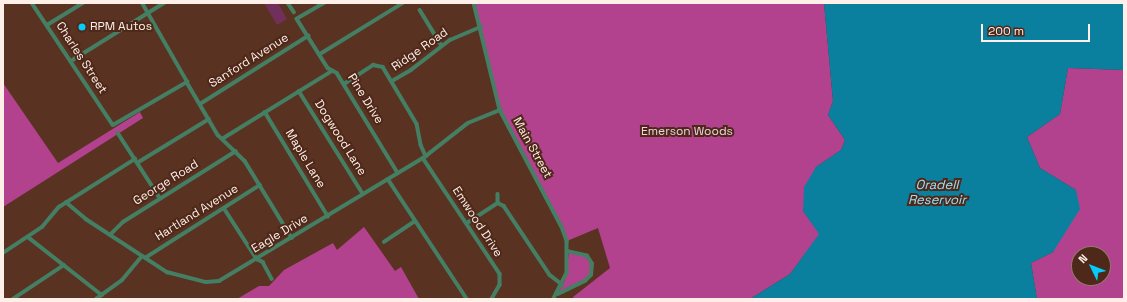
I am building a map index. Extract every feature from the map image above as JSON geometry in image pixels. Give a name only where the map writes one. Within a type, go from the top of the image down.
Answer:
[{"type":"street","name":"Charles Street","points":[[32,3],[113,126],[187,83]]},
{"type":"street","points":[[47,25],[83,3]]},
{"type":"street","points":[[142,3],[209,119],[222,139],[236,151],[260,185],[292,238]]},
{"type":"street","points":[[71,61],[164,3]]},
{"type":"street","points":[[288,3],[294,12]]},
{"type":"street","name":"Pine Drive","points":[[325,3],[297,19],[320,54],[344,84],[398,173]]},
{"type":"street","points":[[320,54],[403,3]]},
{"type":"street","name":"Main Street","points":[[474,3],[500,110],[562,227],[569,252],[563,285],[554,299]]},
{"type":"street","points":[[420,10],[442,46]]},
{"type":"street","name":"Ridge Road","points":[[392,81],[415,68],[442,46],[458,36],[481,27]]},
{"type":"street","name":"Sanford Avenue","points":[[200,104],[308,36]]},
{"type":"street","name":"Emwood Drive","points":[[344,84],[375,64],[383,67],[418,124],[424,157],[500,274],[500,285],[492,299]]},
{"type":"street","points":[[222,139],[332,70]]},
{"type":"street","name":"Dogwood Lane","points":[[299,91],[363,194]]},
{"type":"street","name":"Eagle Drive","points":[[66,202],[110,235],[173,275],[206,282],[225,279],[424,157],[468,123],[500,110]]},
{"type":"street","name":"Maple Lane","points":[[265,112],[328,216]]},
{"type":"street","points":[[3,253],[42,227],[55,210],[66,202],[209,119]]},
{"type":"street","points":[[118,133],[160,198]]},
{"type":"street","name":"George Road","points":[[110,235],[122,222],[236,151]]},
{"type":"street","points":[[388,179],[467,299]]},
{"type":"street","name":"Hartland Avenue","points":[[96,299],[122,280],[143,257],[260,185]]},
{"type":"street","points":[[498,194],[498,203]]},
{"type":"street","points":[[466,223],[498,203]]},
{"type":"street","points":[[498,203],[504,206],[550,275],[563,285]]},
{"type":"street","points":[[224,208],[257,259],[263,262],[272,278]]},
{"type":"street","points":[[384,242],[415,221]]},
{"type":"street","points":[[28,237],[102,295]]},
{"type":"street","points":[[557,294],[585,281],[591,275],[592,264],[587,256],[569,252]]},
{"type":"street","points":[[13,299],[64,265]]},
{"type":"shaded area","points":[[264,3],[278,3],[287,19],[277,25]]},
{"type":"green space","name":"Emerson Woods","points":[[474,3],[824,3],[833,101],[828,115],[845,140],[841,150],[816,167],[803,211],[820,234],[790,274],[750,299],[574,299],[573,297],[610,268],[598,228],[567,241],[497,103]]},
{"type":"green space","points":[[1068,68],[1124,70],[1124,299],[1037,299],[1031,263],[1053,252],[1076,190],[1040,168],[1027,137],[1060,114]]},
{"type":"green space","points":[[3,83],[58,163],[140,112],[143,118],[3,207]]},
{"type":"green space","points":[[364,227],[395,271],[401,267],[419,299],[237,299],[259,286],[269,286],[284,270],[333,243],[337,250]]},
{"type":"green space","points":[[569,252],[587,256],[592,264],[589,278],[557,295],[565,280]]},
{"type":"water","name":"Oradell Reservoir","points":[[824,3],[1124,3],[1124,70],[1068,68],[1060,114],[1027,137],[1040,168],[1076,190],[1080,209],[1053,252],[1031,263],[1037,299],[750,299],[790,274],[819,234],[803,211],[804,187],[816,167],[841,150],[845,140],[828,115],[833,101]]},
{"type":"place","name":"RPM Autos","points":[[82,27]]}]
